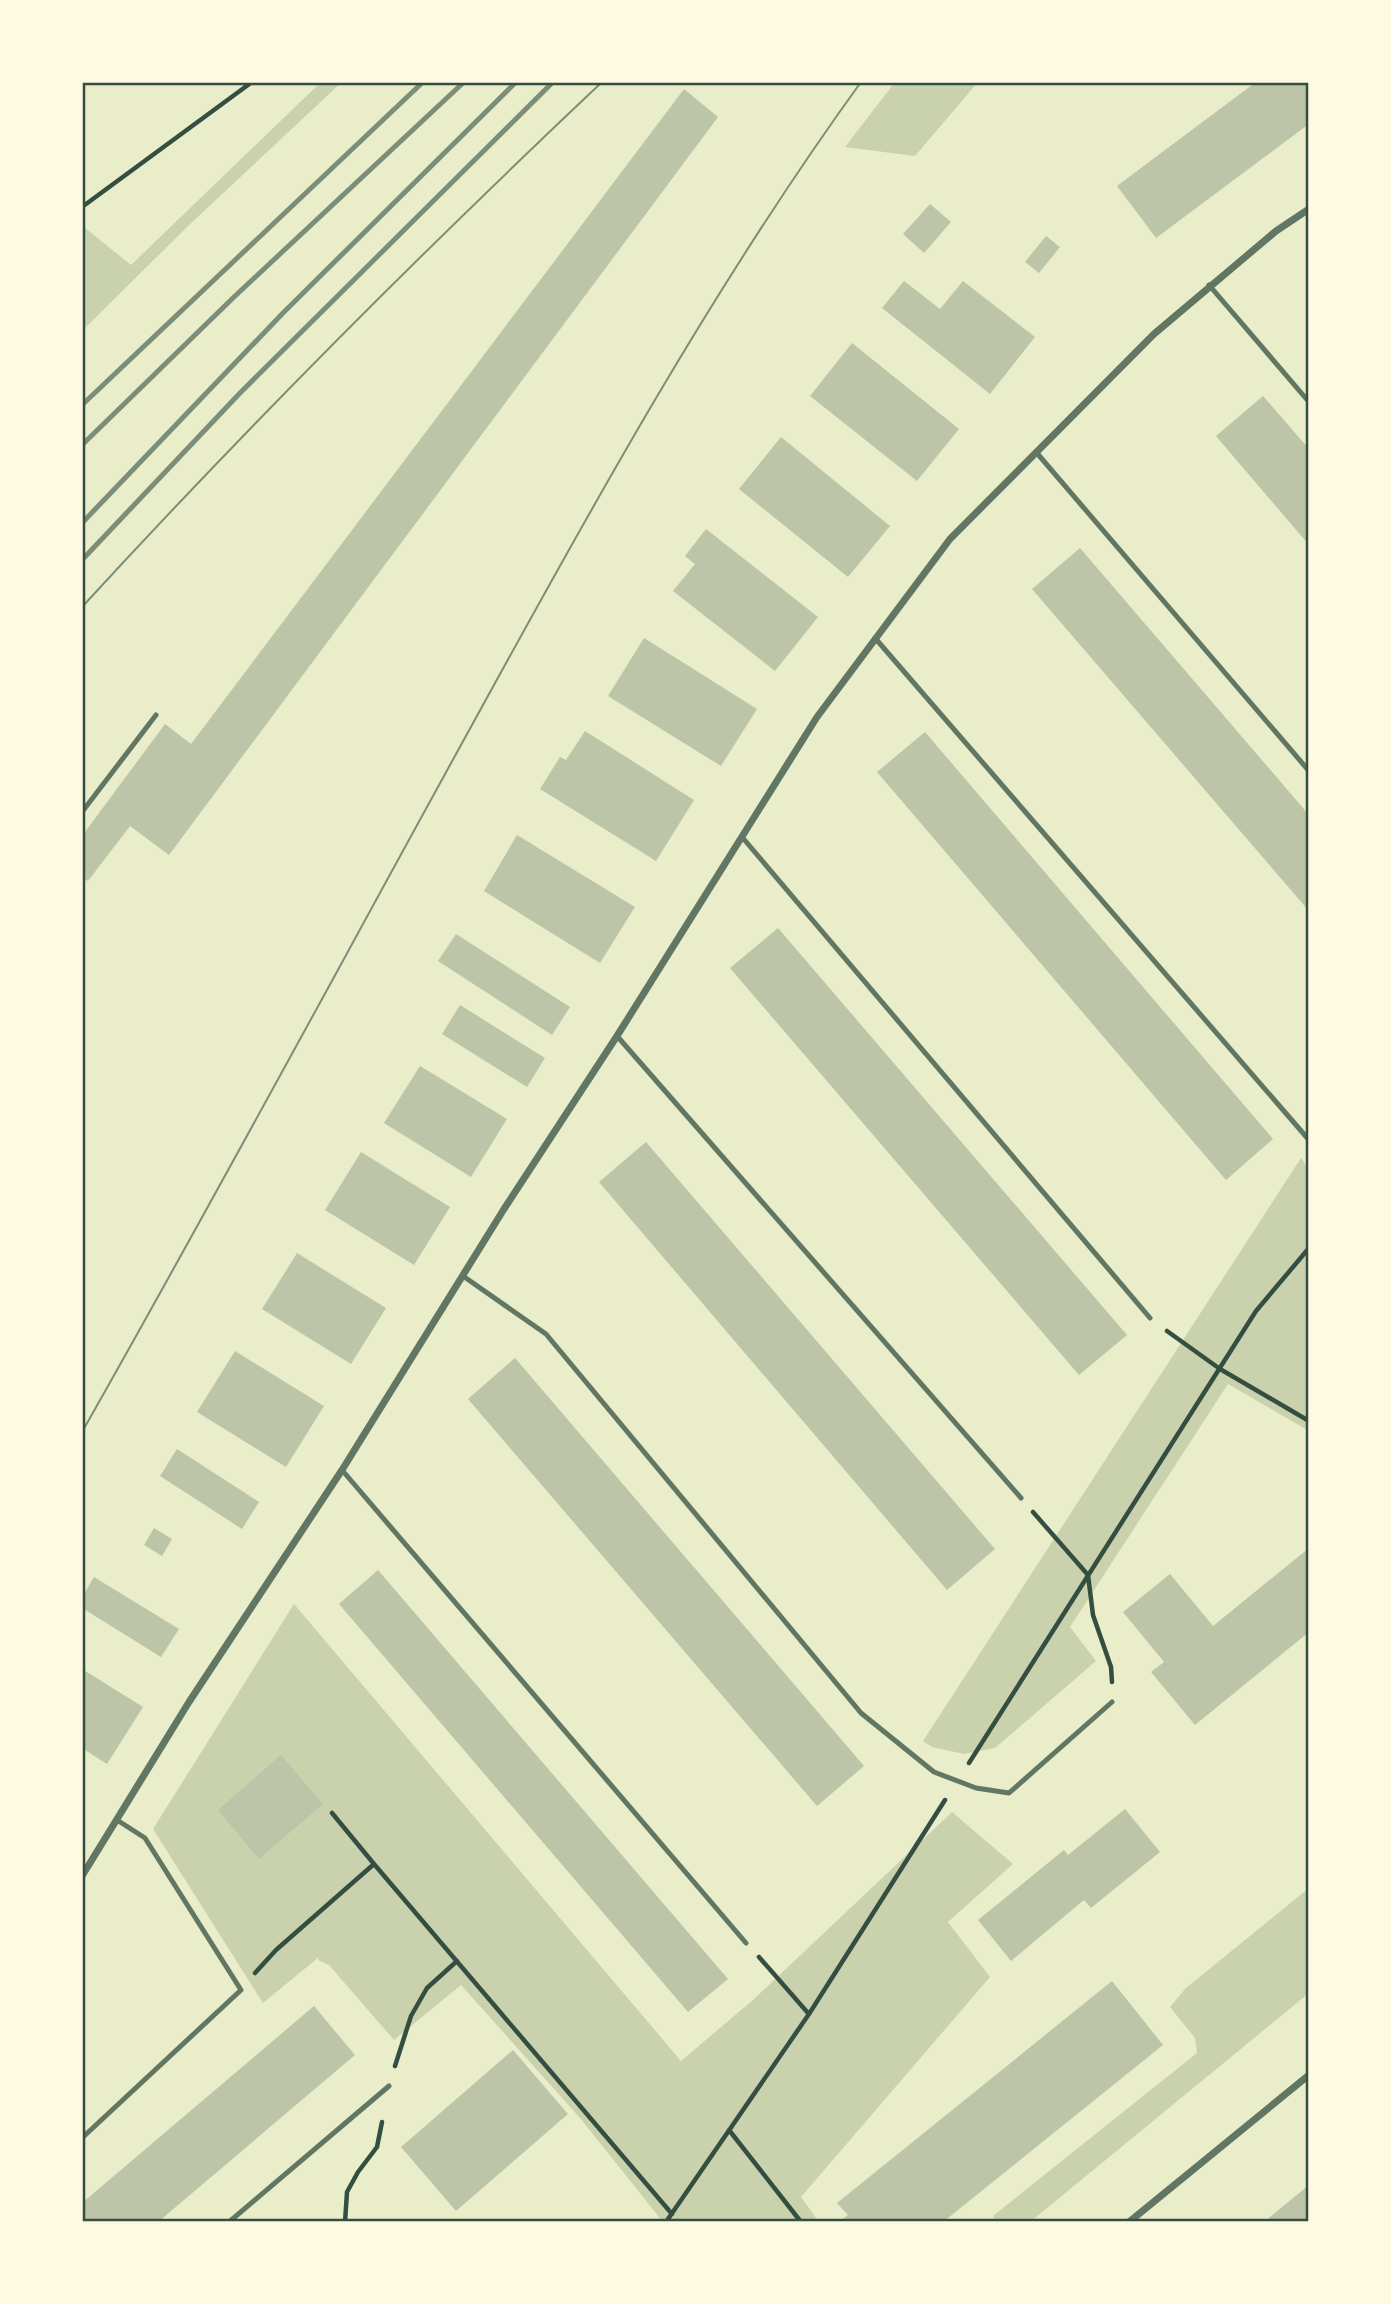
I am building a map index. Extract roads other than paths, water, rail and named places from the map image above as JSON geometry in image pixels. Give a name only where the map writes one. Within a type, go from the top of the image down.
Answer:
[{"type":"street","points":[[82,1876],[189,1702],[342,1470],[504,1209],[617,1036],[817,717],[875,638],[950,539],[1035,451],[1154,334],[1209,285],[1276,230],[1309,209]]},
{"type":"street","points":[[1129,2222],[1309,2075]]},
{"type":"lane","points":[[1209,285],[1309,402]]},
{"type":"lane","points":[[1035,451],[1309,771]]},
{"type":"lane","points":[[875,638],[1309,1140]]},
{"type":"lane","points":[[82,811],[156,715]]},
{"type":"lane","points":[[742,837],[1150,1318]]},
{"type":"lane","points":[[617,1036],[1021,1498]]},
{"type":"lane","points":[[463,1276],[546,1334],[861,1713],[934,1772],[976,1788],[1009,1793],[1112,1702]]},
{"type":"lane","points":[[342,1470],[746,1943]]},
{"type":"lane","points":[[82,2138],[241,1990],[145,1838],[117,1820]]},
{"type":"lane","points":[[229,2222],[389,2086]]},
{"type":"tram line","points":[[82,607],[337,340],[602,82]]},
{"type":"tram line","points":[[82,1432],[609,479],[755,237],[861,82]]},
{"type":"railway","points":[[82,405],[423,82]]},
{"type":"railway","points":[[82,445],[234,297],[464,82]]},
{"type":"railway","points":[[82,523],[283,313],[516,82]]},
{"type":"railway","points":[[82,560],[240,393],[553,82]]}]
